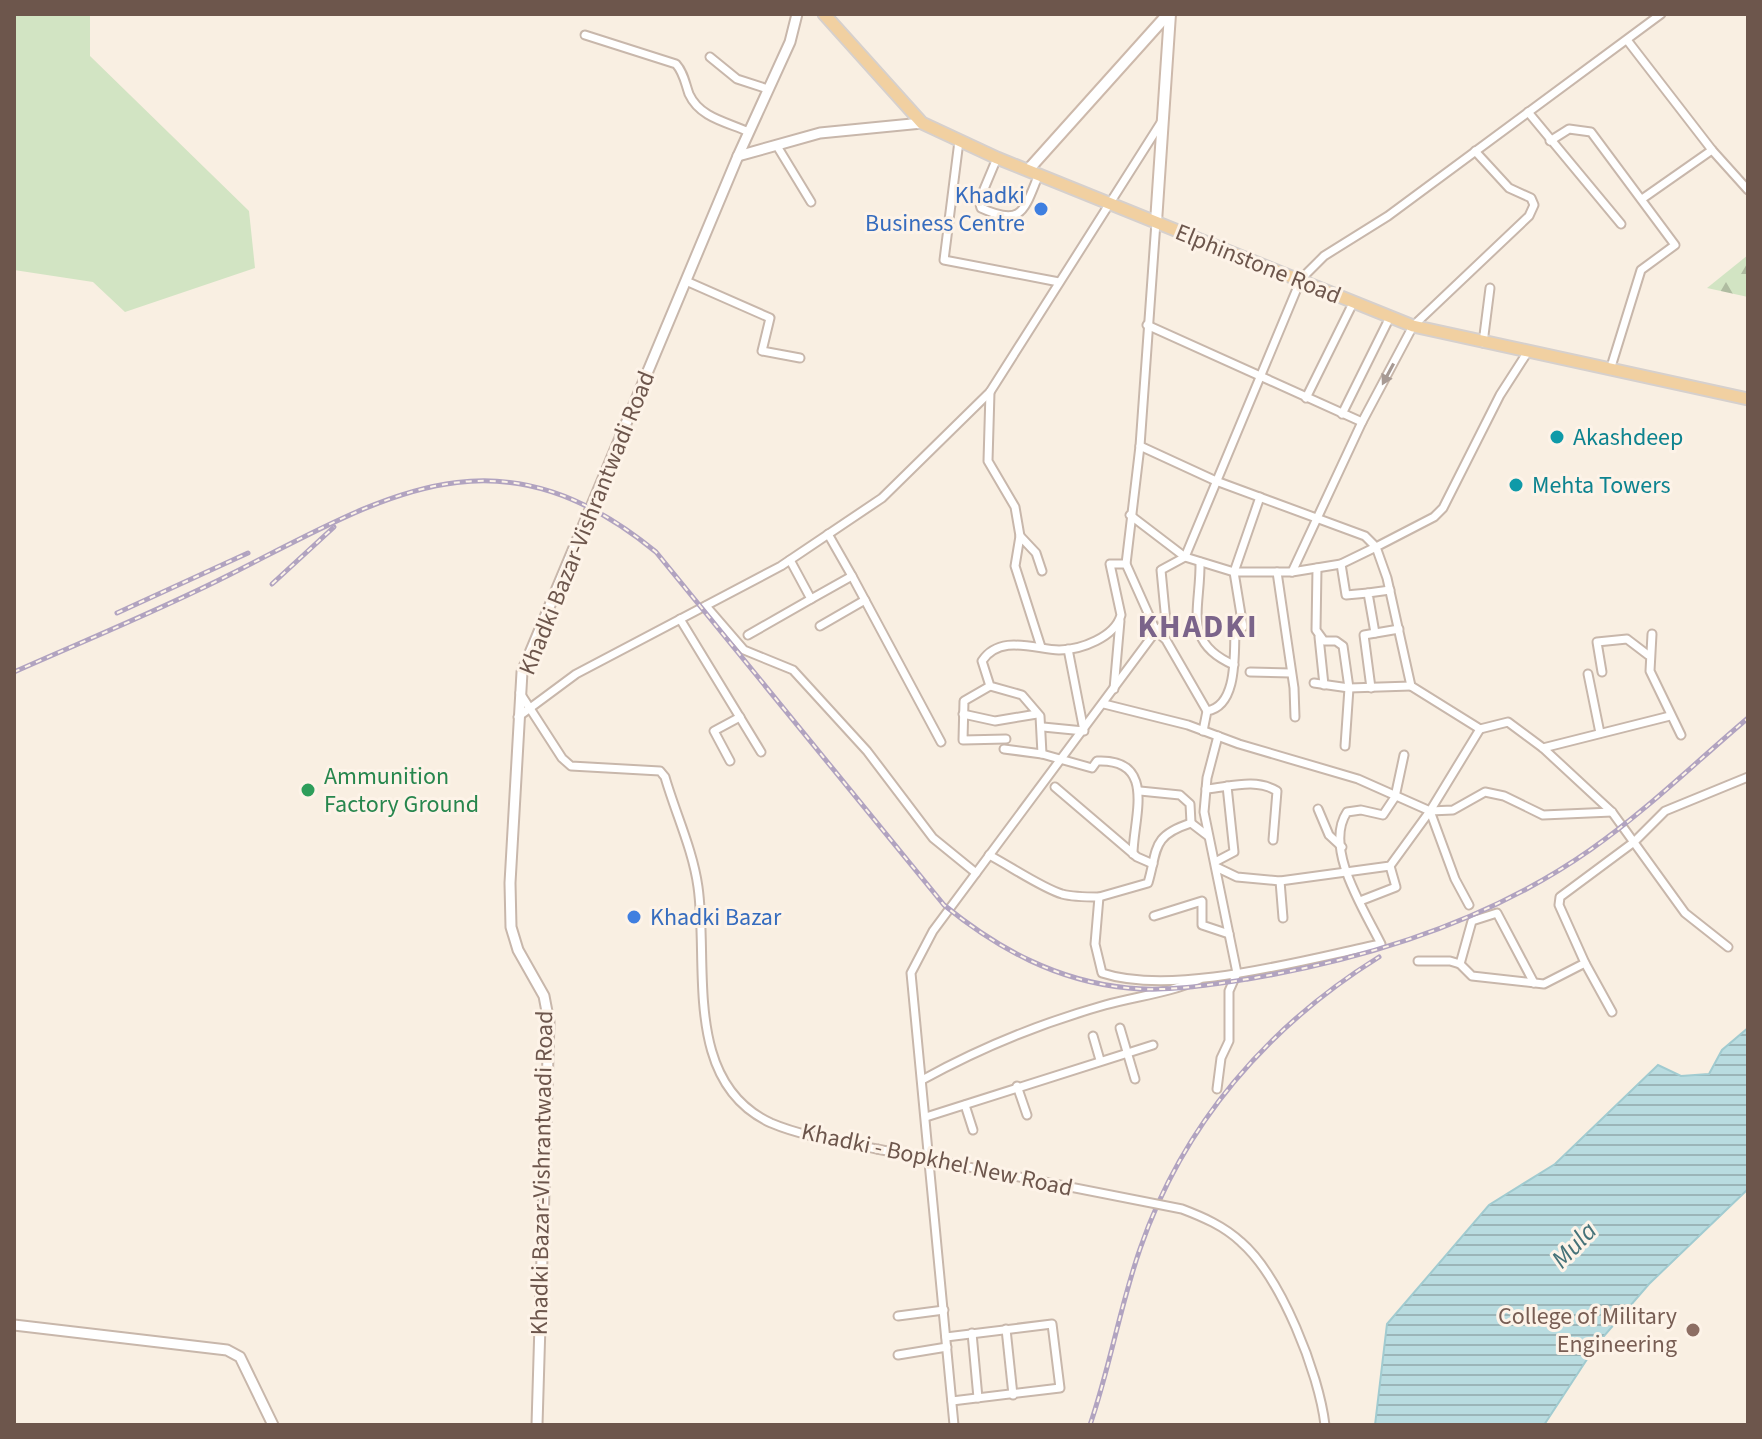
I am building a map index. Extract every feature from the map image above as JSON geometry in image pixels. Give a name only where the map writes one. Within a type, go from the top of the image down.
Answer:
[{"type":"main road","name":"Elphinstone Road","points":[[824,14],[922,123],[997,158],[1413,326],[1748,399]]},
{"type":"main road","points":[[1156,222],[1169,14]]},
{"type":"main road","points":[[1033,172],[1169,14]]},
{"type":"street","name":"Khadki Bazar-Vishrantwadi Road","points":[[537,1425],[549,1022],[544,996],[518,950],[511,927],[520,693],[529,652],[738,156],[790,42],[797,14]]},
{"type":"street","points":[[954,1425],[911,973],[933,931],[1156,631],[1166,622],[1161,570],[1185,557],[1301,279],[1324,256],[1388,216],[1661,14]]},
{"type":"street","points":[[585,35],[676,64],[682,71],[690,96],[706,115],[749,132]]},
{"type":"street","points":[[1627,40],[1712,150],[1748,190]]},
{"type":"street","points":[[710,57],[737,79],[768,89]]},
{"type":"street","points":[[1528,112],[1621,224]]},
{"type":"street","points":[[518,717],[576,674],[790,560],[882,498],[990,392],[1163,120]]},
{"type":"street","points":[[738,156],[820,133],[922,123]]},
{"type":"street","points":[[1550,141],[1569,129],[1591,132],[1675,245],[1641,270],[1610,370]]},
{"type":"street","points":[[959,141],[944,260],[1059,282]]},
{"type":"street","points":[[777,146],[811,202]]},
{"type":"street","points":[[1642,199],[1712,150]]},
{"type":"street","points":[[1292,572],[1362,422],[1413,326],[1529,216],[1534,205],[1531,198],[1509,188],[1475,151]]},
{"type":"street","points":[[997,158],[979,201],[981,208],[999,216],[1009,219],[1019,214],[1033,172]]},
{"type":"street","points":[[1156,222],[1140,446],[1126,564],[1156,631],[1166,640],[1207,711],[1203,731]]},
{"type":"street","points":[[686,281],[770,318],[762,351],[800,358]]},
{"type":"street","points":[[1483,343],[1490,288]]},
{"type":"street","points":[[1306,398],[1353,303]]},
{"type":"street","points":[[1342,414],[1390,317]]},
{"type":"street","points":[[1147,325],[1362,422]]},
{"type":"street","points":[[1130,515],[1185,557],[1234,572],[1292,572],[1341,564],[1434,517],[1443,508],[1500,395],[1527,353]]},
{"type":"street","points":[[990,392],[988,461],[1015,507],[1020,536],[1015,566],[1041,647]]},
{"type":"street","points":[[1140,446],[1216,481],[1365,536],[1376,547],[1390,590],[1411,686]]},
{"type":"street","points":[[1207,711],[1217,710],[1227,699],[1234,665],[1235,629],[1243,627],[1234,572],[1260,497]]},
{"type":"street","points":[[828,534],[941,742]]},
{"type":"street","points":[[1020,536],[1036,553],[1042,571]]},
{"type":"street","points":[[790,560],[811,599]]},
{"type":"street","points":[[1200,562],[1201,590],[1196,613],[1200,641],[1212,655],[1234,665]]},
{"type":"street","points":[[1114,690],[1120,619],[1110,564],[1126,564]]},
{"type":"street","points":[[1341,564],[1346,595],[1390,590]]},
{"type":"street","points":[[1317,568],[1314,619],[1324,685]]},
{"type":"street","points":[[1277,572],[1295,717]]},
{"type":"street","points":[[748,635],[852,576]]},
{"type":"street","points":[[1368,593],[1375,633]]},
{"type":"street","points":[[820,626],[865,600]]},
{"type":"street","points":[[706,606],[744,650],[793,670],[867,751],[933,838],[976,873]]},
{"type":"street","points":[[680,619],[761,752]]},
{"type":"street","points":[[990,686],[982,665],[984,656],[1015,644],[1068,649],[1112,631],[1120,619]]},
{"type":"street","points":[[1371,688],[1364,635],[1399,629]]},
{"type":"street","points":[[1652,634],[1648,655],[1650,671],[1681,735]]},
{"type":"street","points":[[1319,637],[1343,646],[1349,688],[1345,746]]},
{"type":"street","points":[[1602,672],[1597,642],[1627,639],[1648,655]]},
{"type":"street","points":[[1068,649],[1084,731]]},
{"type":"street","points":[[1250,672],[1291,673]]},
{"type":"street","points":[[1588,674],[1600,733]]},
{"type":"street","points":[[1314,683],[1349,688],[1411,686],[1480,729]]},
{"type":"street","points":[[1006,739],[963,740],[964,701],[990,686],[1022,695],[1043,727],[1042,754]]},
{"type":"street","points":[[520,693],[532,707]]},
{"type":"street","points":[[1104,704],[1358,779],[1430,811],[1453,810],[1485,792],[1504,796],[1543,815],[1612,812]]},
{"type":"street","name":"Khadki - Bopkhel New Road","points":[[532,707],[562,758],[571,766],[660,771],[665,777],[698,886],[707,1032],[720,1074],[731,1091],[753,1113],[770,1122],[877,1149],[1182,1209],[1210,1220],[1240,1240],[1270,1278],[1312,1372],[1325,1425]]},
{"type":"street","points":[[963,714],[995,721],[1037,714]]},
{"type":"street","points":[[1543,748],[1670,716]]},
{"type":"street","points":[[730,761],[714,731],[740,717]]},
{"type":"street","points":[[1216,865],[1245,879],[1280,881],[1390,866],[1430,811],[1480,729],[1508,722],[1543,748],[1612,812],[1685,913],[1728,947]]},
{"type":"street","points":[[1043,727],[1084,731]]},
{"type":"street","points":[[1217,1089],[1221,1058],[1229,1041],[1229,991],[1237,973],[1204,812],[1218,736]]},
{"type":"street","points":[[1004,749],[1042,754],[1092,768],[1097,761],[1112,760],[1134,776],[1140,791],[1133,854]]},
{"type":"street","points":[[1099,897],[1095,944],[1102,973],[1130,979],[1237,973],[1381,944],[1344,871],[1341,821],[1347,812],[1361,810],[1383,815],[1395,797],[1404,755]]},
{"type":"street","points":[[1612,1012],[1585,963],[1559,899],[1634,842],[1665,811],[1748,777]]},
{"type":"street","points":[[1216,865],[1234,852],[1227,786]]},
{"type":"street","points":[[1206,789],[1267,786],[1277,791],[1273,840]]},
{"type":"street","points":[[1055,787],[1133,854],[1153,864]]},
{"type":"street","points":[[1140,791],[1180,795],[1190,804],[1191,823],[1210,838]]},
{"type":"street","points":[[1318,809],[1329,835],[1342,847]]},
{"type":"street","points":[[1430,811],[1455,879],[1469,905]]},
{"type":"street","points":[[989,855],[1064,895],[1099,897],[1148,883],[1156,843],[1174,828],[1191,823]]},
{"type":"street","points":[[1360,901],[1396,887],[1390,866]]},
{"type":"street","points":[[1280,881],[1283,918]]},
{"type":"street","points":[[1154,916],[1202,901],[1202,925],[1229,934]]},
{"type":"street","points":[[1460,964],[1472,921],[1497,913],[1534,983]]},
{"type":"street","points":[[1418,961],[1460,964],[1472,976],[1534,983],[1549,983],[1585,963]]},
{"type":"street","points":[[922,1080],[975,1051],[1041,1025],[1106,1004],[1182,987],[1204,976]]},
{"type":"street","points":[[1120,1028],[1135,1079]]},
{"type":"street","points":[[1093,1036],[1100,1060]]},
{"type":"street","points":[[926,1117],[1153,1045]]},
{"type":"street","points":[[1017,1086],[1027,1115]]},
{"type":"street","points":[[965,1105],[973,1130]]},
{"type":"street","points":[[898,1316],[944,1310]]},
{"type":"street","points":[[946,1337],[1052,1324],[1060,1388],[952,1401]]},
{"type":"street","points":[[14,1325],[227,1350],[240,1357],[273,1425]]},
{"type":"street","points":[[1006,1329],[1013,1395]]},
{"type":"street","points":[[972,1333],[978,1398]]},
{"type":"street","points":[[898,1355],[947,1347]]},
{"type":"green space","points":[[14,14],[90,14],[90,56],[249,211],[255,268],[125,312],[93,282],[14,270]]},
{"type":"green space","points":[[1748,255],[1748,297],[1707,288]]},
{"type":"water","name":"Mula","points":[[1748,1028],[1748,1189],[1649,1284],[1597,1344],[1544,1425],[1375,1425],[1387,1324],[1489,1205],[1555,1164],[1658,1065],[1681,1076],[1709,1074],[1722,1050]]},
{"type":"railway","points":[[14,672],[177,600],[341,519],[392,498],[442,485],[493,481],[544,489],[598,512],[656,552],[944,905],[1007,949],[1053,970],[1102,984],[1143,989],[1204,986],[1293,971],[1382,948],[1469,916],[1511,897],[1590,850],[1651,803],[1748,718]]},
{"type":"railway","points":[[272,584],[334,527]]},
{"type":"railway","points":[[117,613],[248,553]]},
{"type":"railway","points":[[1090,1425],[1140,1249],[1158,1203],[1180,1160],[1205,1120],[1266,1047],[1301,1014],[1379,957]]},
{"type":"place","name":"Khadki Business Centre","points":[[1041,209]]},
{"type":"place","name":"Akashdeep","points":[[1557,437]]},
{"type":"place","name":"Mehta Towers","points":[[1516,485]]},
{"type":"place","name":"Ammunition Factory Ground","points":[[308,790]]},
{"type":"place","name":"Khadki Bazar","points":[[634,917]]},
{"type":"place","name":"College of Military Engineering","points":[[1693,1330]]},
{"type":"district","name":"KHADKI","points":[[1198,627]]}]
